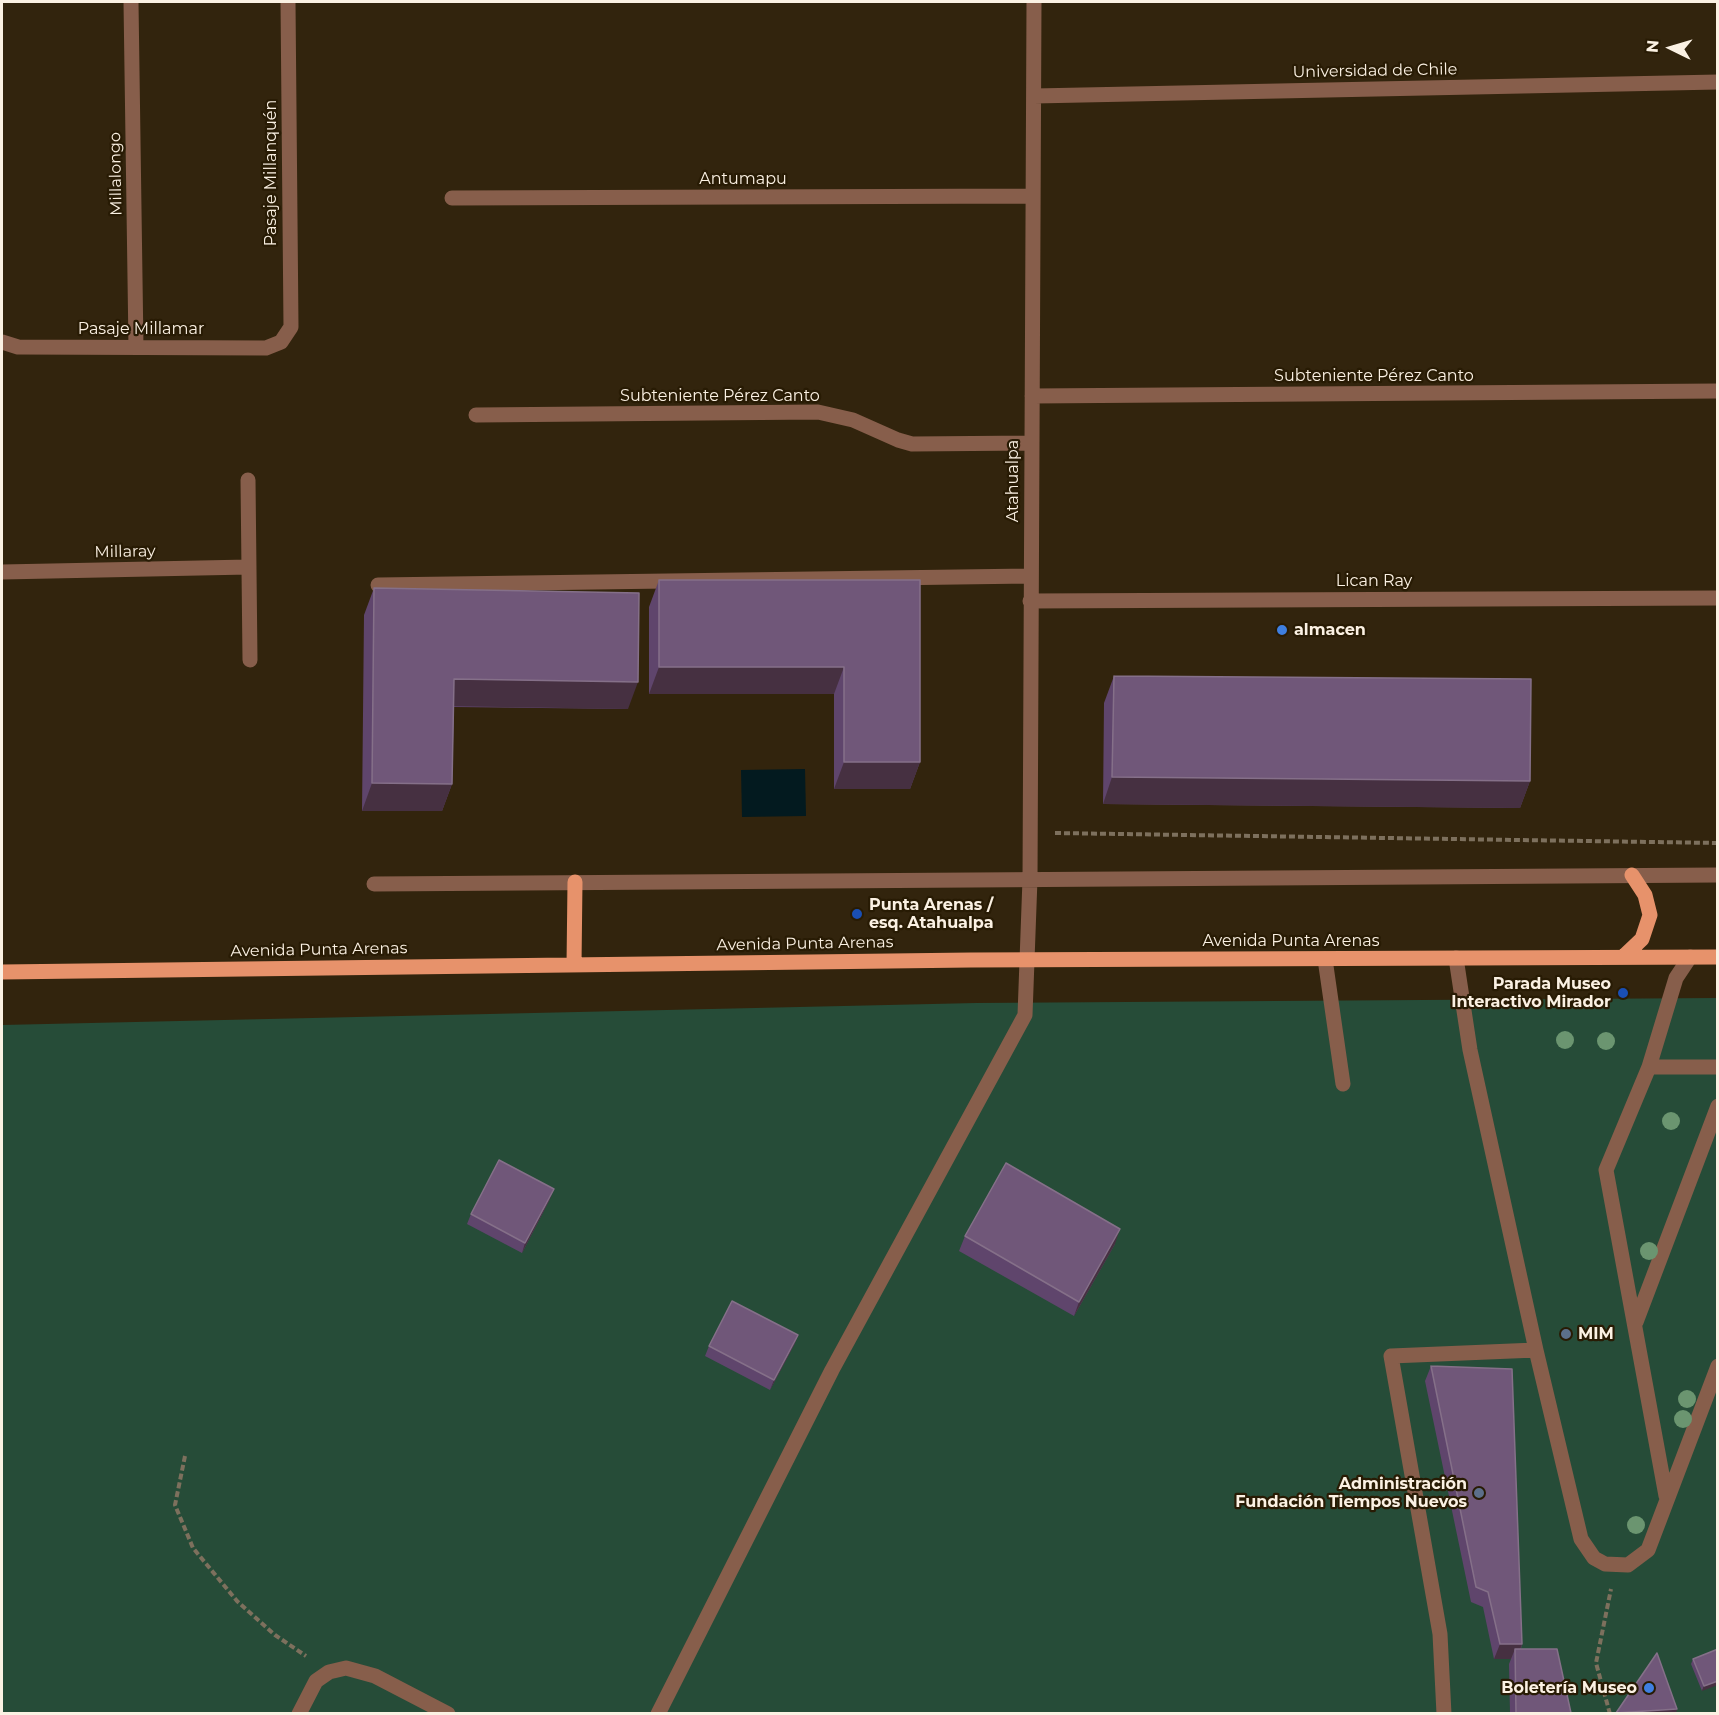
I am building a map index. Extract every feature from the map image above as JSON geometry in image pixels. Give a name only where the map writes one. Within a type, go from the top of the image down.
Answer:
[{"type":"main road","points":[[1623,957],[1642,939],[1650,915],[1645,895],[1632,875]]},
{"type":"main road","points":[[574,965],[575,882]]},
{"type":"main road","name":"Avenida Punta Arenas","points":[[2,972],[1028,960],[1718,957]]},
{"type":"street","name":"Millalongo","points":[[131,2],[136,347]]},
{"type":"street","name":"Pasaje Millanquén","points":[[280,342],[291,327],[288,2]]},
{"type":"street","name":"Atahualpa","points":[[658,1713],[832,1370],[1025,1016],[1029,879],[1035,2]]},
{"type":"street","name":"Universidad de Chile","points":[[1034,96],[1718,82]]},
{"type":"street","name":"Antumapu","points":[[453,198],[1033,196]]},
{"type":"street","name":"Pasaje Millamar","points":[[2,342],[18,347],[266,348],[280,342]]},
{"type":"street","name":"Subteniente Pérez Canto","points":[[1032,396],[1718,391]]},
{"type":"street","name":"Subteniente Pérez Canto","points":[[476,416],[818,412],[853,420],[912,444],[1032,443]]},
{"type":"street","points":[[248,480],[250,660]]},
{"type":"street","name":"Millaray","points":[[2,573],[249,567]]},
{"type":"street","points":[[378,585],[1030,576]]},
{"type":"street","name":"Lican Ray","points":[[1030,601],[1718,598]]},
{"type":"street","points":[[374,884],[1718,875]]},
{"type":"street","points":[[1666,1496],[1636,1323],[1606,1170],[1649,1067],[1676,978],[1690,957]]},
{"type":"street","points":[[1456,958],[1470,1050],[1536,1350],[1581,1539],[1594,1558],[1616,1566],[1628,1564],[1647,1550],[1718,1366]]},
{"type":"street","points":[[1325,959],[1343,1084]]},
{"type":"street","points":[[1649,1067],[1718,1067]]},
{"type":"street","points":[[1636,1323],[1718,1106]]},
{"type":"street","points":[[1444,1713],[1440,1635],[1391,1356],[1536,1350]]},
{"type":"street","points":[[299,1713],[316,1681],[329,1672],[346,1668],[375,1676],[448,1713]]},
{"type":"path","points":[[1028,832],[1718,843]]},
{"type":"path","points":[[185,1456],[175,1505],[193,1548],[237,1601],[267,1628],[329,1672]]},
{"type":"path","points":[[1610,1713],[1596,1664],[1616,1566]]},
{"type":"green space","points":[[1717,998],[1717,1713],[2,1713],[2,1025],[976,1003]]},
{"type":"water","points":[[805,769],[806,816],[742,817],[741,770]]},
{"type":"building","points":[[659,580],[920,580],[920,762],[844,762],[844,667],[659,667]]},
{"type":"building","points":[[374,588],[639,593],[638,682],[454,679],[452,784],[372,783]]},
{"type":"building","points":[[1114,676],[1531,679],[1530,781],[1112,777]]},
{"type":"building","points":[[499,1160],[554,1189],[525,1243],[471,1214]]},
{"type":"building","points":[[1006,1163],[1120,1229],[1079,1302],[965,1236]]},
{"type":"building","points":[[732,1301],[798,1335],[774,1380],[709,1346]]},
{"type":"building","name":"Administración Fundación Tiempos Nuevos","points":[[1431,1366],[1512,1369],[1522,1644],[1500,1644],[1488,1592],[1476,1587]]},
{"type":"building","points":[[1515,1649],[1557,1649],[1571,1713],[1516,1713]]},
{"type":"building","points":[[1718,1649],[1718,1681],[1704,1686],[1693,1659]]},
{"type":"building","name":"Boletería Museo","points":[[1657,1653],[1677,1709],[1616,1713]]},
{"type":"place","name":"almacen","points":[[1282,630]]},
{"type":"place","name":"Punta Arenas / esq. Atahualpa","points":[[857,914]]},
{"type":"place","name":"Parada Museo Interactivo Mirador","points":[[1623,993]]},
{"type":"place","name":"MIM","points":[[1566,1334]]},
{"type":"place","name":"Administración Fundación Tiempos Nuevos","points":[[1479,1493]]},
{"type":"place","name":"Boletería Museo","points":[[1649,1688]]}]
